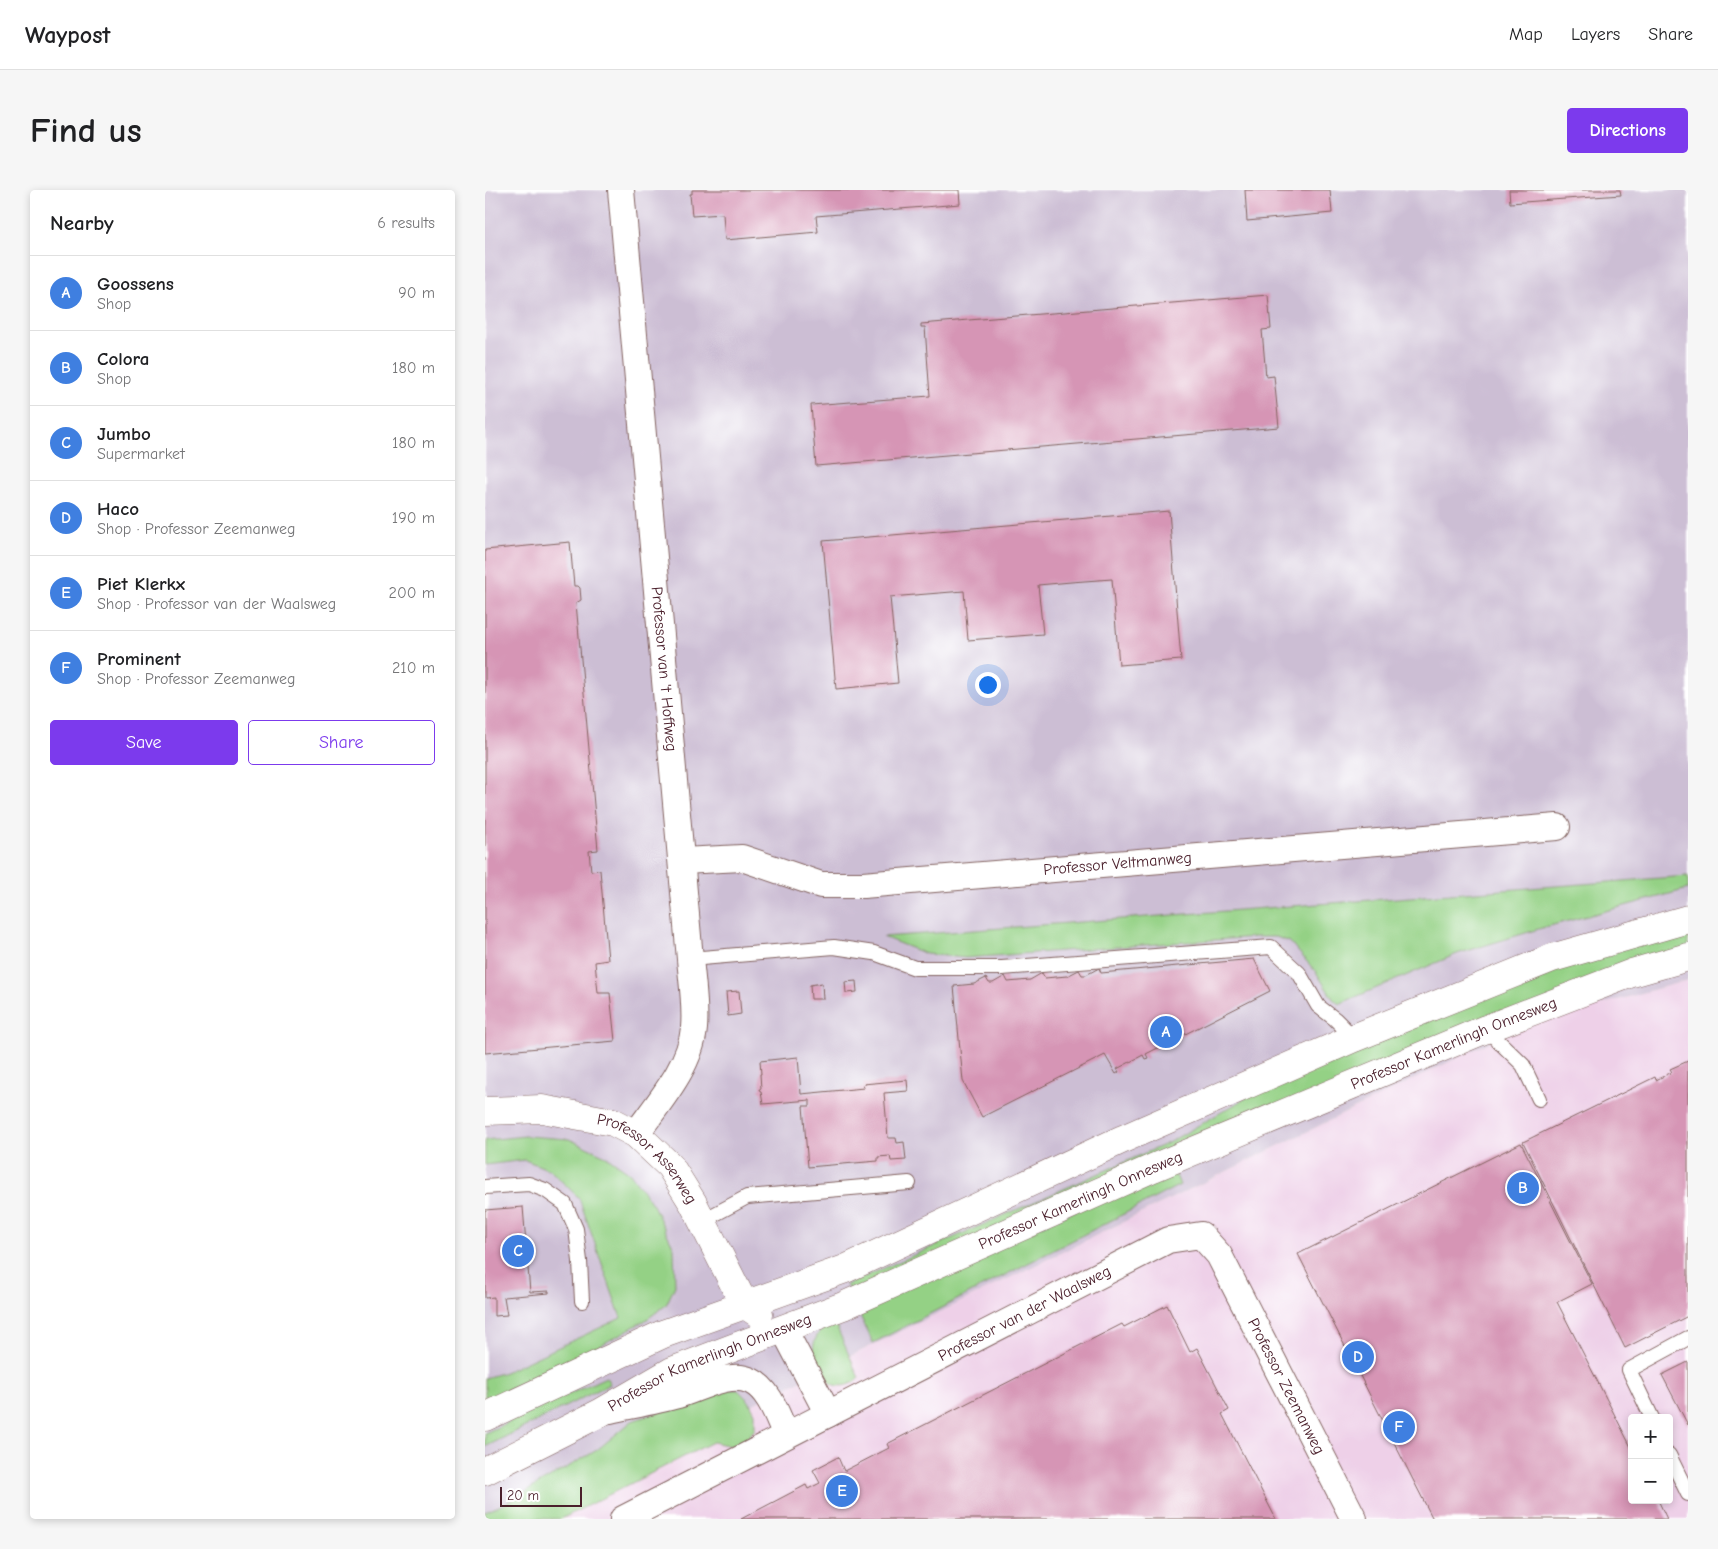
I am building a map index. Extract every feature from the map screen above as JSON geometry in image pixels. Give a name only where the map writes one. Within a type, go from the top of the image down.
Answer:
[{"type":"main road","points":[[485,1417],[663,1334],[845,1270],[1123,1140],[1354,1038],[1552,958],[1688,919]]},
{"type":"main road","name":"Professor Kamerlingh Onnesweg","points":[[485,1471],[600,1413],[672,1371],[843,1306],[1153,1168],[1486,1029],[1633,973],[1688,957]]},
{"type":"main road","name":"Professor Asserweg","points":[[485,1111],[542,1109],[613,1122],[636,1134],[670,1166],[702,1221],[744,1304]]},
{"type":"main road","points":[[744,1304],[784,1330]]},
{"type":"main road","points":[[736,1348],[744,1304]]},
{"type":"street","name":"Professor van 't Hoffweg","points":[[621,190],[690,958],[694,1027],[691,1049],[677,1077],[636,1134]]},
{"type":"street","name":"Professor Veltmanweg","points":[[681,861],[742,858],[821,885],[863,885],[1557,827]]},
{"type":"street","name":"Professor van der Waalsweg","points":[[623,1519],[1168,1240],[1201,1235],[1219,1255]]},
{"type":"street","name":"Professor Zeemanweg","points":[[1219,1255],[1354,1519]]},
{"type":"street","points":[[784,1330],[828,1414]]},
{"type":"street","points":[[600,1413],[679,1395],[725,1379],[744,1379],[757,1385],[767,1397],[786,1435]]},
{"type":"lane","points":[[690,958],[834,947],[874,953],[915,968],[1002,968],[1271,947],[1299,973],[1318,1006],[1335,1019],[1354,1038]]},
{"type":"lane","points":[[1486,1029],[1523,1065],[1539,1099]]},
{"type":"lane","points":[[702,1221],[747,1197],[909,1183]]},
{"type":"lane","points":[[485,1187],[529,1184],[545,1190],[565,1204],[576,1229],[581,1261],[582,1301]]},
{"type":"lane","points":[[1650,1414],[1629,1370],[1688,1338]]},
{"type":"lane","points":[[1671,1459],[1688,1494]]},
{"type":"shaded area","points":[[485,190],[1688,190],[1688,980],[1518,1028],[519,1519],[485,1519]]},
{"type":"shaded area","points":[[1688,980],[1688,1519],[519,1519],[1518,1028]]},
{"type":"green space","points":[[1688,876],[1688,889],[1542,928],[1457,954],[1339,1004],[1333,999],[1316,972],[1290,942],[1276,937],[965,958],[926,954],[883,937]]},
{"type":"green space","points":[[1688,927],[1688,950],[850,1292],[846,1285],[1168,1143],[1258,1091],[1540,974]]},
{"type":"green space","points":[[526,1136],[569,1139],[606,1156],[630,1173],[653,1205],[674,1248],[675,1286],[666,1305],[646,1320],[590,1351],[485,1401],[485,1378],[505,1372],[621,1318],[579,1198],[550,1170],[525,1160],[485,1165],[485,1140]]},
{"type":"green space","points":[[1173,1168],[1180,1185],[873,1343],[856,1307]]},
{"type":"green space","points":[[835,1323],[859,1378],[846,1385],[834,1385],[824,1378],[817,1367],[813,1354],[815,1341],[822,1330]]},
{"type":"green space","points":[[606,1377],[610,1384],[485,1447],[485,1433]]},
{"type":"green space","points":[[726,1389],[738,1390],[749,1401],[755,1413],[755,1429],[745,1441],[731,1446],[713,1442],[561,1519],[485,1519],[485,1512],[506,1503],[597,1450],[632,1421]]},
{"type":"building","points":[[692,190],[959,190],[960,204],[816,216],[818,232],[725,240],[723,214],[692,216],[690,194],[692,194]]},
{"type":"building","points":[[1245,190],[1330,190],[1332,213],[1247,221]]},
{"type":"building","points":[[1509,190],[1620,190],[1621,195],[1510,203]]},
{"type":"building","points":[[1268,295],[1271,329],[1262,330],[1266,377],[1274,376],[1279,427],[816,466],[811,405],[930,396],[925,327],[921,327],[921,324]]},
{"type":"building","points":[[1169,511],[1181,660],[1119,665],[1112,579],[1038,585],[1043,634],[968,640],[964,591],[890,597],[898,683],[836,689],[823,541]]},
{"type":"building","points":[[570,542],[574,586],[580,588],[581,600],[576,603],[598,850],[589,851],[591,871],[600,870],[608,960],[595,962],[598,993],[610,993],[615,1041],[485,1053],[485,550]]},
{"type":"building","points":[[1254,959],[1270,991],[1146,1054],[1148,1058],[1145,1059],[1143,1055],[1117,1069],[1119,1072],[1116,1074],[1105,1055],[982,1117],[963,1081],[954,986],[974,984],[986,978],[989,983],[993,983],[1005,976],[1008,982],[1030,980],[1042,973],[1045,978],[1067,976],[1079,970],[1082,975],[1086,975],[1099,968],[1101,973]]},
{"type":"building","points":[[856,981],[857,992],[846,993],[845,982]]},
{"type":"building","points":[[822,983],[823,999],[811,999],[810,985]]},
{"type":"building","points":[[739,991],[741,1014],[728,1016],[726,992]]},
{"type":"building","points":[[798,1057],[801,1094],[864,1088],[863,1084],[907,1080],[908,1091],[884,1093],[888,1138],[896,1138],[897,1143],[904,1142],[906,1160],[891,1161],[890,1156],[878,1157],[878,1161],[808,1167],[803,1106],[810,1106],[810,1100],[763,1104],[759,1089],[761,1089],[760,1061]]},
{"type":"building","points":[[1688,1061],[1688,1316],[1625,1348],[1523,1142],[1655,1077],[1656,1080],[1672,1072],[1670,1069]]},
{"type":"building","points":[[1521,1143],[1592,1284],[1557,1302],[1628,1441],[1628,1504],[1660,1504],[1667,1519],[1433,1519],[1298,1254]]},
{"type":"building","points":[[523,1207],[530,1292],[549,1291],[549,1293],[504,1297],[507,1315],[494,1316],[494,1297],[485,1298],[485,1210]]},
{"type":"building","points":[[1167,1305],[1190,1352],[1197,1348],[1229,1410],[1222,1414],[1276,1519],[741,1519],[806,1485],[808,1489],[820,1483],[813,1470],[838,1457],[844,1471],[889,1448],[887,1444],[1122,1324],[1124,1327]]},
{"type":"building","points":[[1688,1362],[1688,1425],[1662,1375]]},
{"type":"place","name":"Goossens","points":[[1166,1032]]},
{"type":"place","name":"Colora","points":[[1523,1188]]},
{"type":"place","name":"Jumbo","points":[[518,1251]]},
{"type":"place","name":"Haco","points":[[1358,1357]]},
{"type":"place","name":"Prominent","points":[[1399,1427]]},
{"type":"place","name":"Piet Klerkx","points":[[842,1491]]}]
